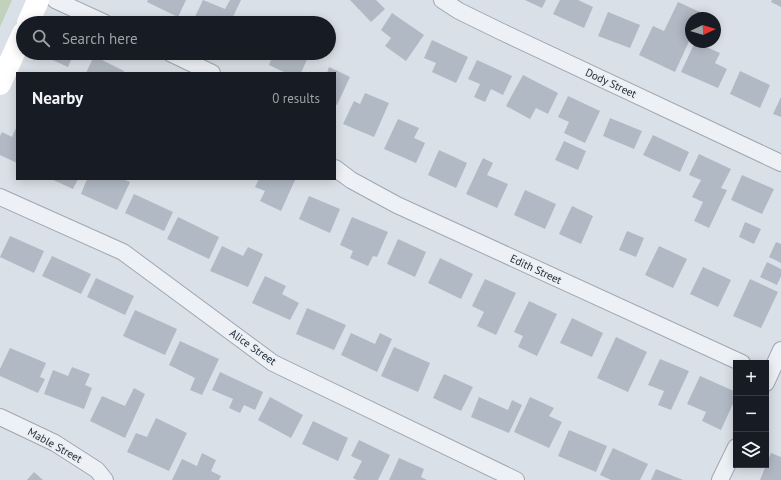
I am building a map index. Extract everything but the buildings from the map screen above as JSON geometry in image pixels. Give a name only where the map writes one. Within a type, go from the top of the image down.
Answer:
[{"type":"main road","points":[[31,16],[38,0]]},
{"type":"main road","points":[[0,84],[16,49]]},
{"type":"street","points":[[55,0],[90,16]]},
{"type":"street","name":"Dody Street","points":[[442,0],[459,11],[502,32],[781,163]]},
{"type":"street","points":[[185,60],[210,72]]},
{"type":"street","name":"Edith Street","points":[[336,169],[351,180],[397,205],[735,360]]},
{"type":"street","name":"Alice Street","points":[[0,197],[123,252],[273,363],[516,480]]},
{"type":"street","points":[[769,374],[781,350]]},
{"type":"street","name":"Mable Street","points":[[0,417],[55,443],[97,470],[105,480]]},
{"type":"street","points":[[720,480],[733,453]]},
{"type":"green space","points":[[0,0],[12,0],[0,27]]}]
